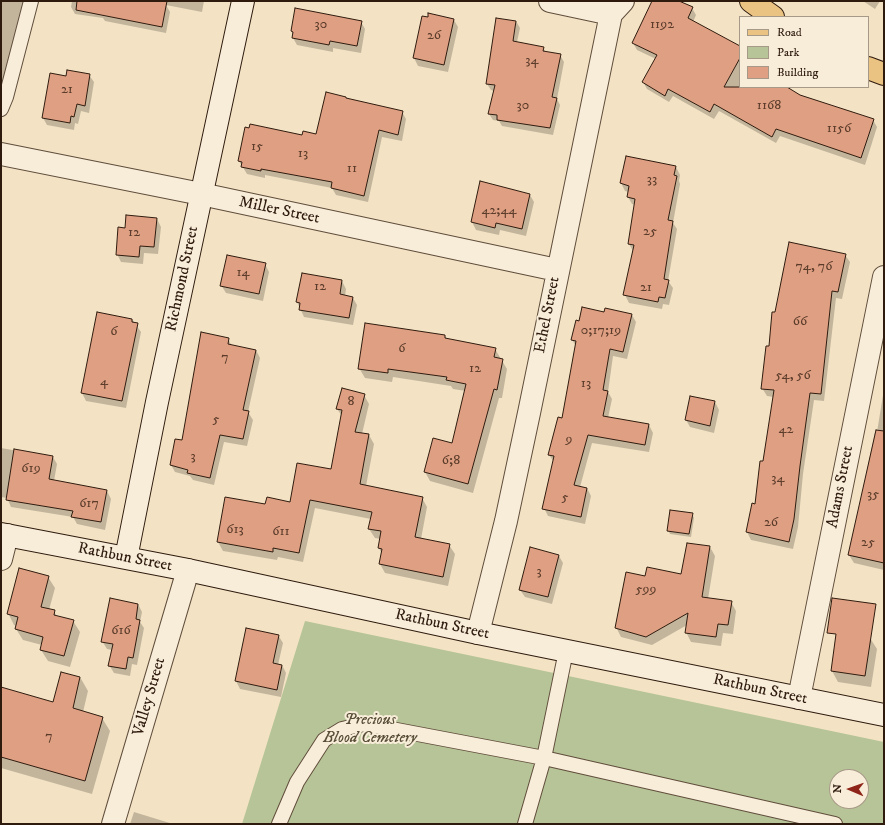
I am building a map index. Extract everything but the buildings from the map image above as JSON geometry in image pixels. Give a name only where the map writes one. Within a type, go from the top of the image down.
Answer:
[{"type":"main road","points":[[751,1],[772,16]]},
{"type":"main road","points":[[869,68],[884,74]]},
{"type":"street","name":"Richmond Street","points":[[126,558],[201,194],[243,1]]},
{"type":"street","points":[[550,1],[617,7]]},
{"type":"street","name":"Ethel Street","points":[[478,633],[506,521],[557,270],[617,7]]},
{"type":"street","name":"Miller Street","points":[[1,154],[201,194],[557,270]]},
{"type":"street","name":"Adams Street","points":[[799,698],[884,277]]},
{"type":"street","points":[[1,559],[4,534]]},
{"type":"street","name":"Rathbun Street","points":[[4,534],[188,570],[478,633],[884,715]]},
{"type":"street","name":"Valley Street","points":[[113,824],[188,570]]},
{"type":"lane","points":[[1,109],[6,97],[31,1]]},
{"type":"lane","points":[[525,824],[544,758],[566,651]]},
{"type":"lane","points":[[279,824],[297,782],[324,740],[342,729],[365,724],[544,758],[835,824]]},
{"type":"green space","name":"Precious Blood Cemetery","points":[[305,621],[884,742],[884,824],[242,824]]}]
